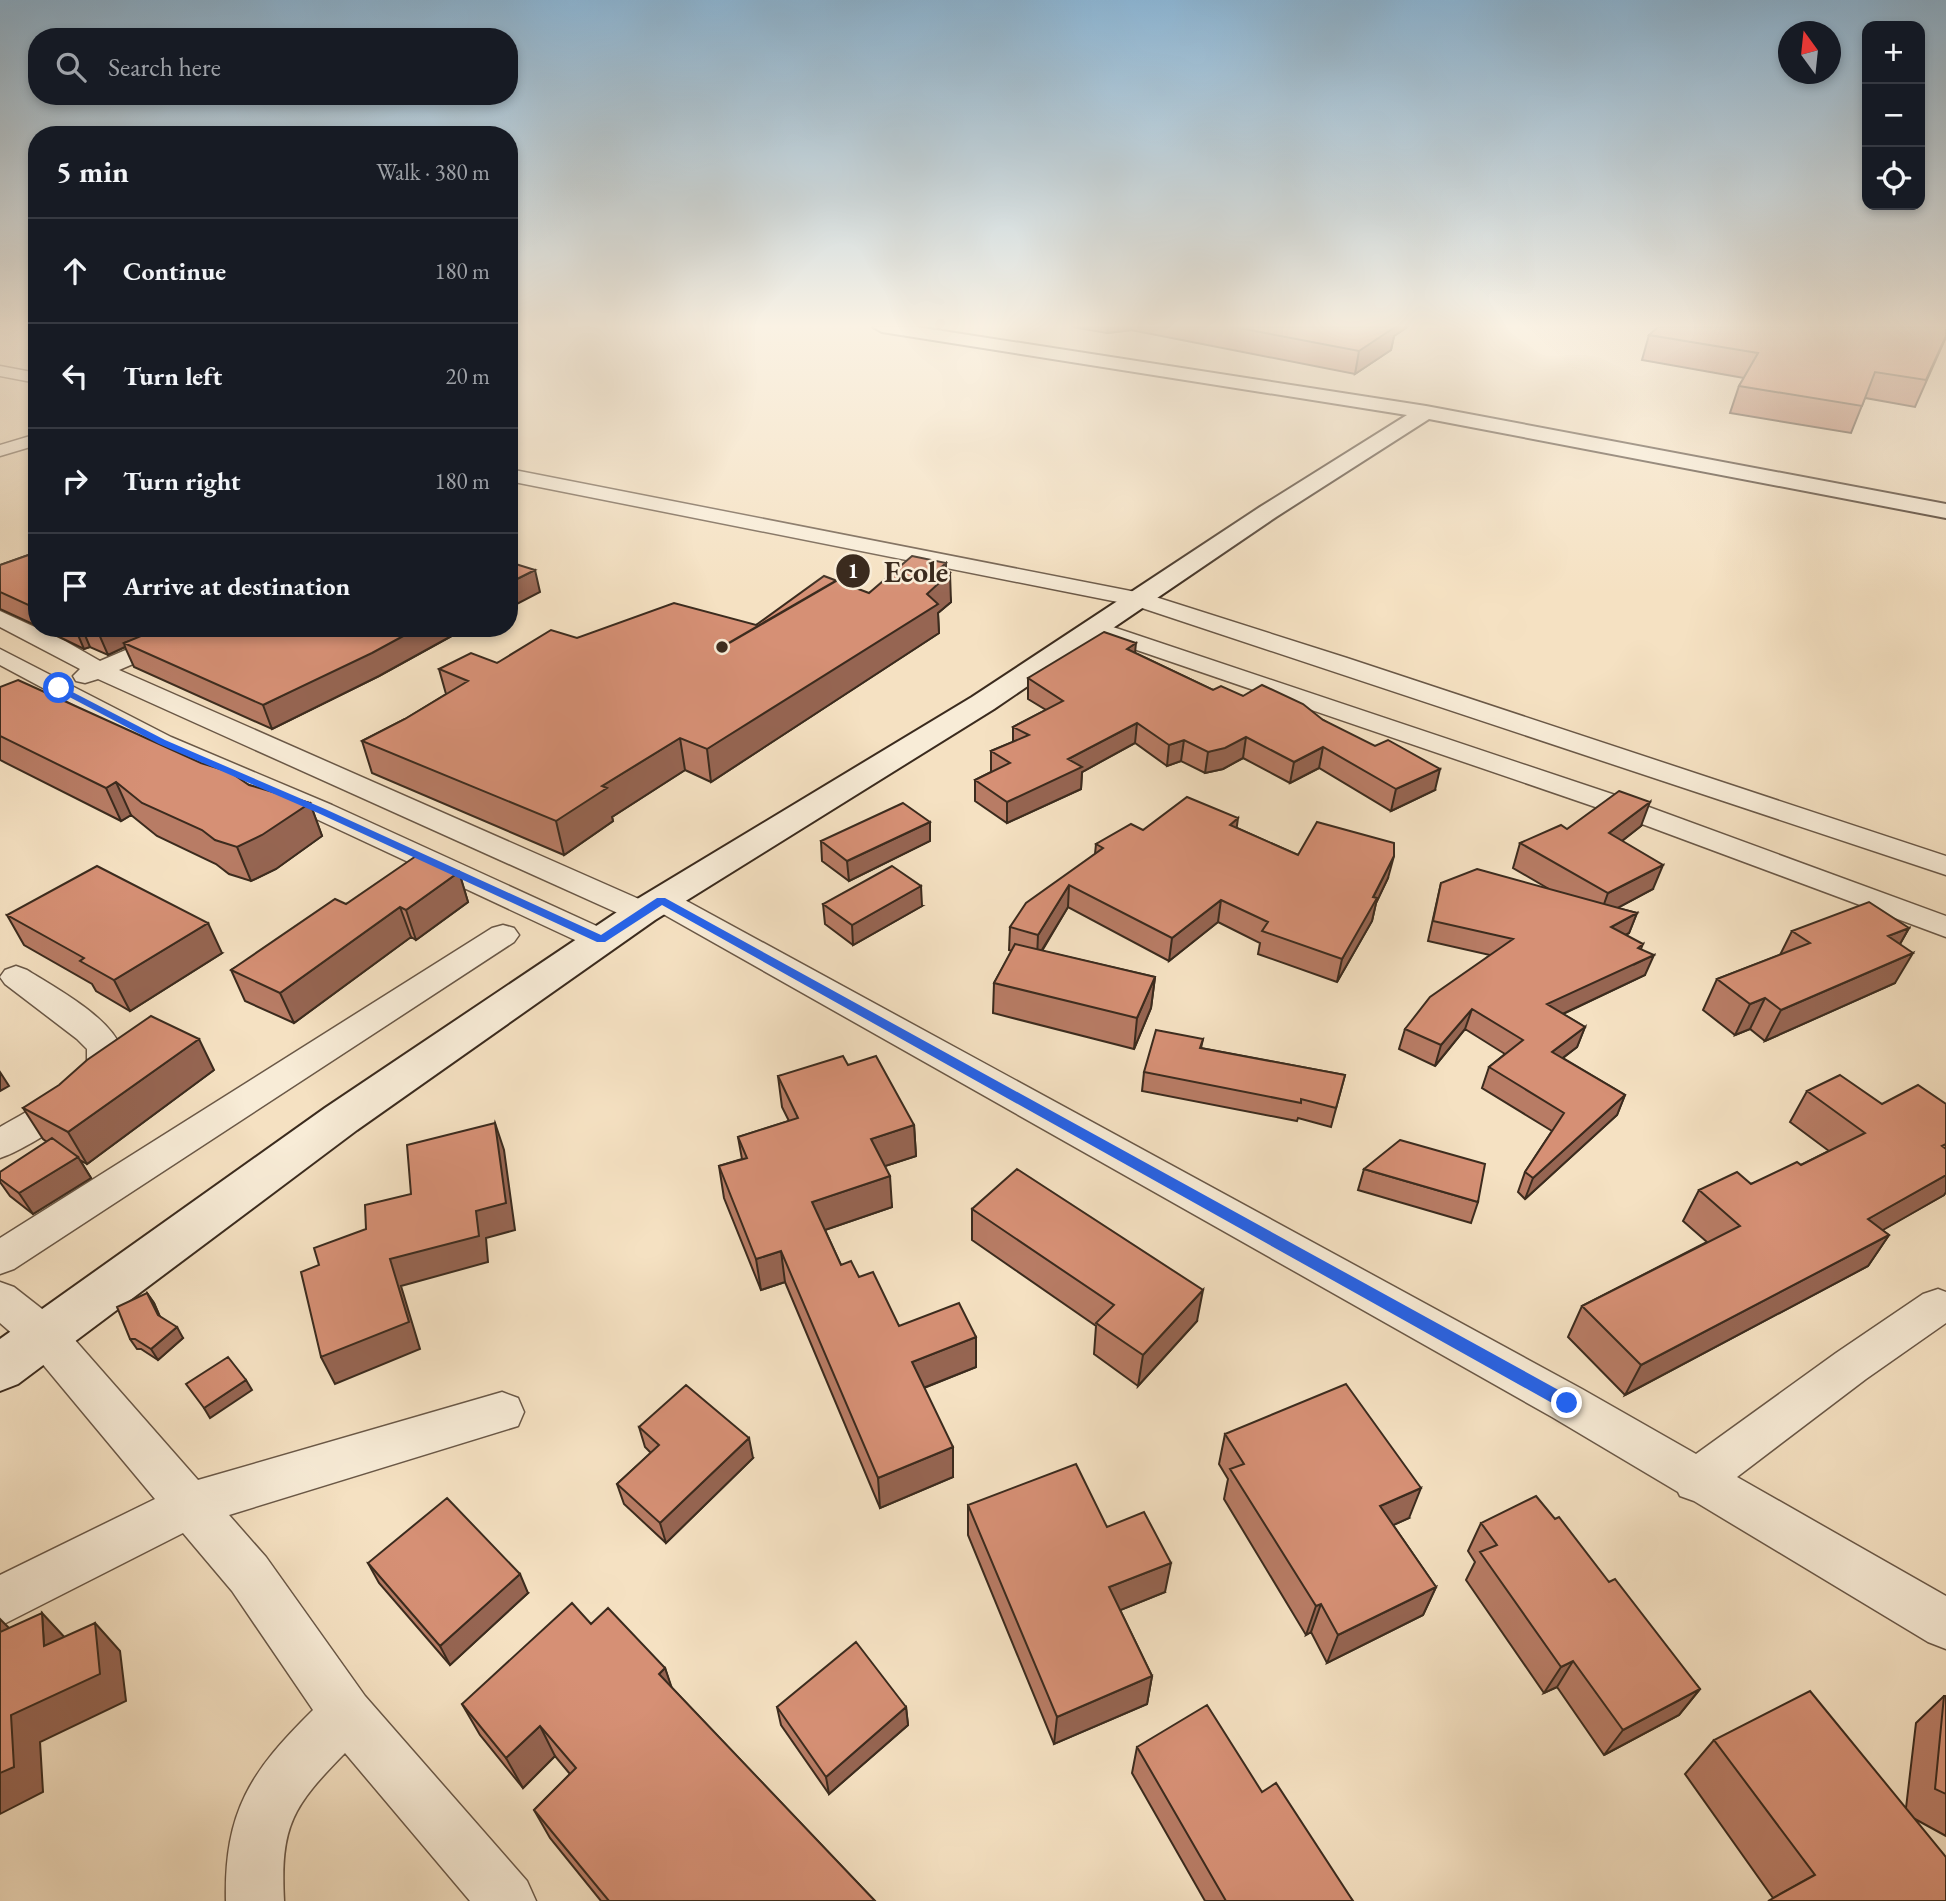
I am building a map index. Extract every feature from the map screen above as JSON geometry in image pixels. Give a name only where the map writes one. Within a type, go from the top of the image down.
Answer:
[{"type":"street","points":[[0,1368],[341,1119],[601,940],[983,703],[1268,512],[1420,416]]},
{"type":"street","points":[[1446,416],[1946,511]]},
{"type":"street","points":[[0,451],[28,442]]},
{"type":"street","points":[[518,477],[1138,599],[1339,663],[1946,866]]},
{"type":"street","points":[[0,618],[28,632]]},
{"type":"street","points":[[1095,628],[1604,800],[1946,927]]},
{"type":"street","points":[[39,637],[98,670],[652,906],[1567,1403],[1946,1624]]},
{"type":"street","points":[[59,688],[176,637]]},
{"type":"street","points":[[0,656],[162,742],[322,811],[601,940]]},
{"type":"street","points":[[0,1258],[503,935]]},
{"type":"street","points":[[0,1144],[87,1086],[105,1061],[104,1049],[88,1031],[73,1017],[16,977]]},
{"type":"street","points":[[0,1299],[45,1336],[249,1574],[347,1714],[507,1901]]},
{"type":"street","points":[[1696,1480],[1938,1306]]},
{"type":"street","points":[[0,1601],[190,1505],[502,1412]]},
{"type":"street","points":[[256,1901],[256,1841],[268,1803],[283,1777],[347,1714]]},
{"type":"building","points":[[28,555],[28,605],[0,592],[0,565]]},
{"type":"building","points":[[912,556],[946,563],[938,570],[950,573],[927,594],[938,604],[707,749],[680,738],[602,786],[607,788],[556,821],[362,741],[468,681],[439,669],[471,653],[497,663],[551,630],[577,638],[674,603],[756,625],[824,576],[869,593]]},
{"type":"building","points":[[518,565],[535,570],[518,578]]},
{"type":"building","points":[[1104,632],[1136,643],[1127,649],[1213,690],[1221,686],[1243,696],[1262,685],[1303,704],[1323,720],[1375,746],[1388,740],[1440,769],[1396,789],[1323,747],[1294,762],[1246,737],[1225,748],[1208,752],[1184,740],[1169,745],[1137,723],[1068,759],[1082,767],[1007,802],[975,780],[1010,763],[991,751],[1029,735],[1013,727],[1063,701],[1028,678]]},
{"type":"building","points":[[138,637],[401,637],[263,705],[124,643]]},
{"type":"building","points":[[18,680],[201,763],[230,772],[249,785],[310,803],[262,835],[237,847],[215,840],[202,830],[142,803],[116,782],[106,788],[0,736],[0,687]]},
{"type":"building","points":[[1619,791],[1650,802],[1609,833],[1663,865],[1608,893],[1520,843],[1561,825],[1567,829]]},
{"type":"building","points":[[1187,797],[1238,818],[1230,825],[1298,855],[1317,822],[1394,843],[1394,856],[1373,897],[1377,898],[1342,959],[1262,931],[1268,922],[1221,900],[1172,938],[1069,885],[1038,935],[1010,927],[1026,903],[1103,848],[1096,844],[1131,824],[1143,830]]},
{"type":"building","points":[[903,803],[930,822],[847,861],[821,841]]},
{"type":"building","points":[[416,856],[459,872],[406,910],[400,907],[280,993],[231,970],[335,899],[346,904]]},
{"type":"building","points":[[97,866],[208,923],[114,980],[80,961],[84,958],[7,915]]},
{"type":"building","points":[[892,866],[921,886],[852,925],[823,904]]},
{"type":"building","points":[[1477,869],[1637,913],[1611,927],[1643,944],[1638,948],[1654,955],[1547,1004],[1585,1027],[1552,1052],[1625,1095],[1533,1178],[1525,1172],[1564,1113],[1489,1067],[1523,1040],[1472,1009],[1441,1045],[1405,1029],[1430,997],[1513,939],[1433,921],[1441,883]]},
{"type":"building","points":[[1869,902],[1909,928],[1888,936],[1913,953],[1781,1010],[1765,998],[1750,1004],[1717,979],[1810,943],[1792,931]]},
{"type":"building","points":[[1015,944],[1155,977],[1137,1018],[994,983]]},
{"type":"building","points":[[151,1016],[199,1039],[68,1132],[23,1108],[59,1085],[87,1060]]},
{"type":"building","points":[[1156,1030],[1203,1039],[1200,1048],[1345,1075],[1336,1108],[1301,1099],[1301,1103],[1144,1072]]},
{"type":"building","points":[[843,1056],[848,1065],[876,1056],[914,1125],[871,1139],[890,1176],[812,1202],[841,1265],[851,1261],[859,1277],[873,1272],[899,1326],[959,1303],[976,1337],[912,1362],[953,1447],[878,1478],[781,1251],[756,1259],[719,1166],[747,1158],[738,1137],[798,1118],[778,1076]]},
{"type":"building","points":[[1840,1075],[1882,1104],[1918,1085],[1946,1104],[1946,1144],[1942,1146],[1946,1149],[1946,1175],[1868,1219],[1889,1235],[1641,1365],[1582,1306],[1740,1226],[1699,1190],[1737,1172],[1751,1184],[1797,1162],[1801,1165],[1865,1133],[1807,1091]]},
{"type":"building","points":[[495,1123],[506,1203],[476,1211],[479,1236],[390,1259],[409,1322],[321,1357],[301,1272],[319,1265],[314,1248],[366,1229],[365,1205],[411,1194],[407,1145]]},
{"type":"building","points":[[52,1138],[78,1157],[19,1193],[0,1179],[0,1172]]},
{"type":"building","points":[[1400,1140],[1485,1164],[1478,1202],[1364,1169]]},
{"type":"building","points":[[1017,1169],[1203,1290],[1143,1355],[1096,1323],[1114,1305],[972,1209]]},
{"type":"building","points":[[147,1293],[158,1315],[177,1327],[151,1349],[135,1339],[130,1339],[117,1307]]},
{"type":"building","points":[[228,1357],[246,1380],[204,1408],[186,1384]]},
{"type":"building","points":[[1346,1384],[1421,1488],[1380,1506],[1436,1587],[1338,1635],[1321,1604],[1316,1606],[1230,1469],[1244,1464],[1225,1434]]},
{"type":"building","points":[[686,1385],[749,1438],[660,1523],[617,1484],[659,1445],[639,1427]]},
{"type":"building","points":[[1076,1464],[1107,1527],[1144,1512],[1171,1563],[1109,1587],[1152,1676],[1057,1717],[968,1505]]},
{"type":"building","points":[[1536,1496],[1555,1519],[1559,1517],[1609,1582],[1615,1579],[1700,1689],[1623,1730],[1573,1661],[1561,1667],[1480,1552],[1497,1545],[1481,1523]]},
{"type":"building","points":[[447,1498],[520,1574],[440,1646],[368,1563]]},
{"type":"building","points":[[572,1603],[591,1624],[608,1608],[665,1668],[659,1674],[875,1901],[609,1901],[534,1810],[576,1768],[540,1726],[506,1758],[462,1704]]},
{"type":"building","points":[[42,1613],[44,1646],[95,1623],[100,1674],[11,1715],[14,1767],[0,1773],[0,1632]]},
{"type":"building","points":[[856,1642],[906,1707],[826,1777],[777,1707]]},
{"type":"building","points":[[1810,1691],[1946,1857],[1946,1901],[1768,1901],[1815,1875],[1714,1740]]},
{"type":"building","points":[[1946,1696],[1946,1794],[1935,1789]]},
{"type":"building","points":[[1207,1705],[1262,1792],[1276,1783],[1353,1901],[1226,1901],[1137,1747]]},
{"type":"place","name":"Ecole","points":[[722,647]]},
{"type":"route","points":[[59,688],[162,742],[322,811],[601,940],[661,900],[1567,1403]]}]
